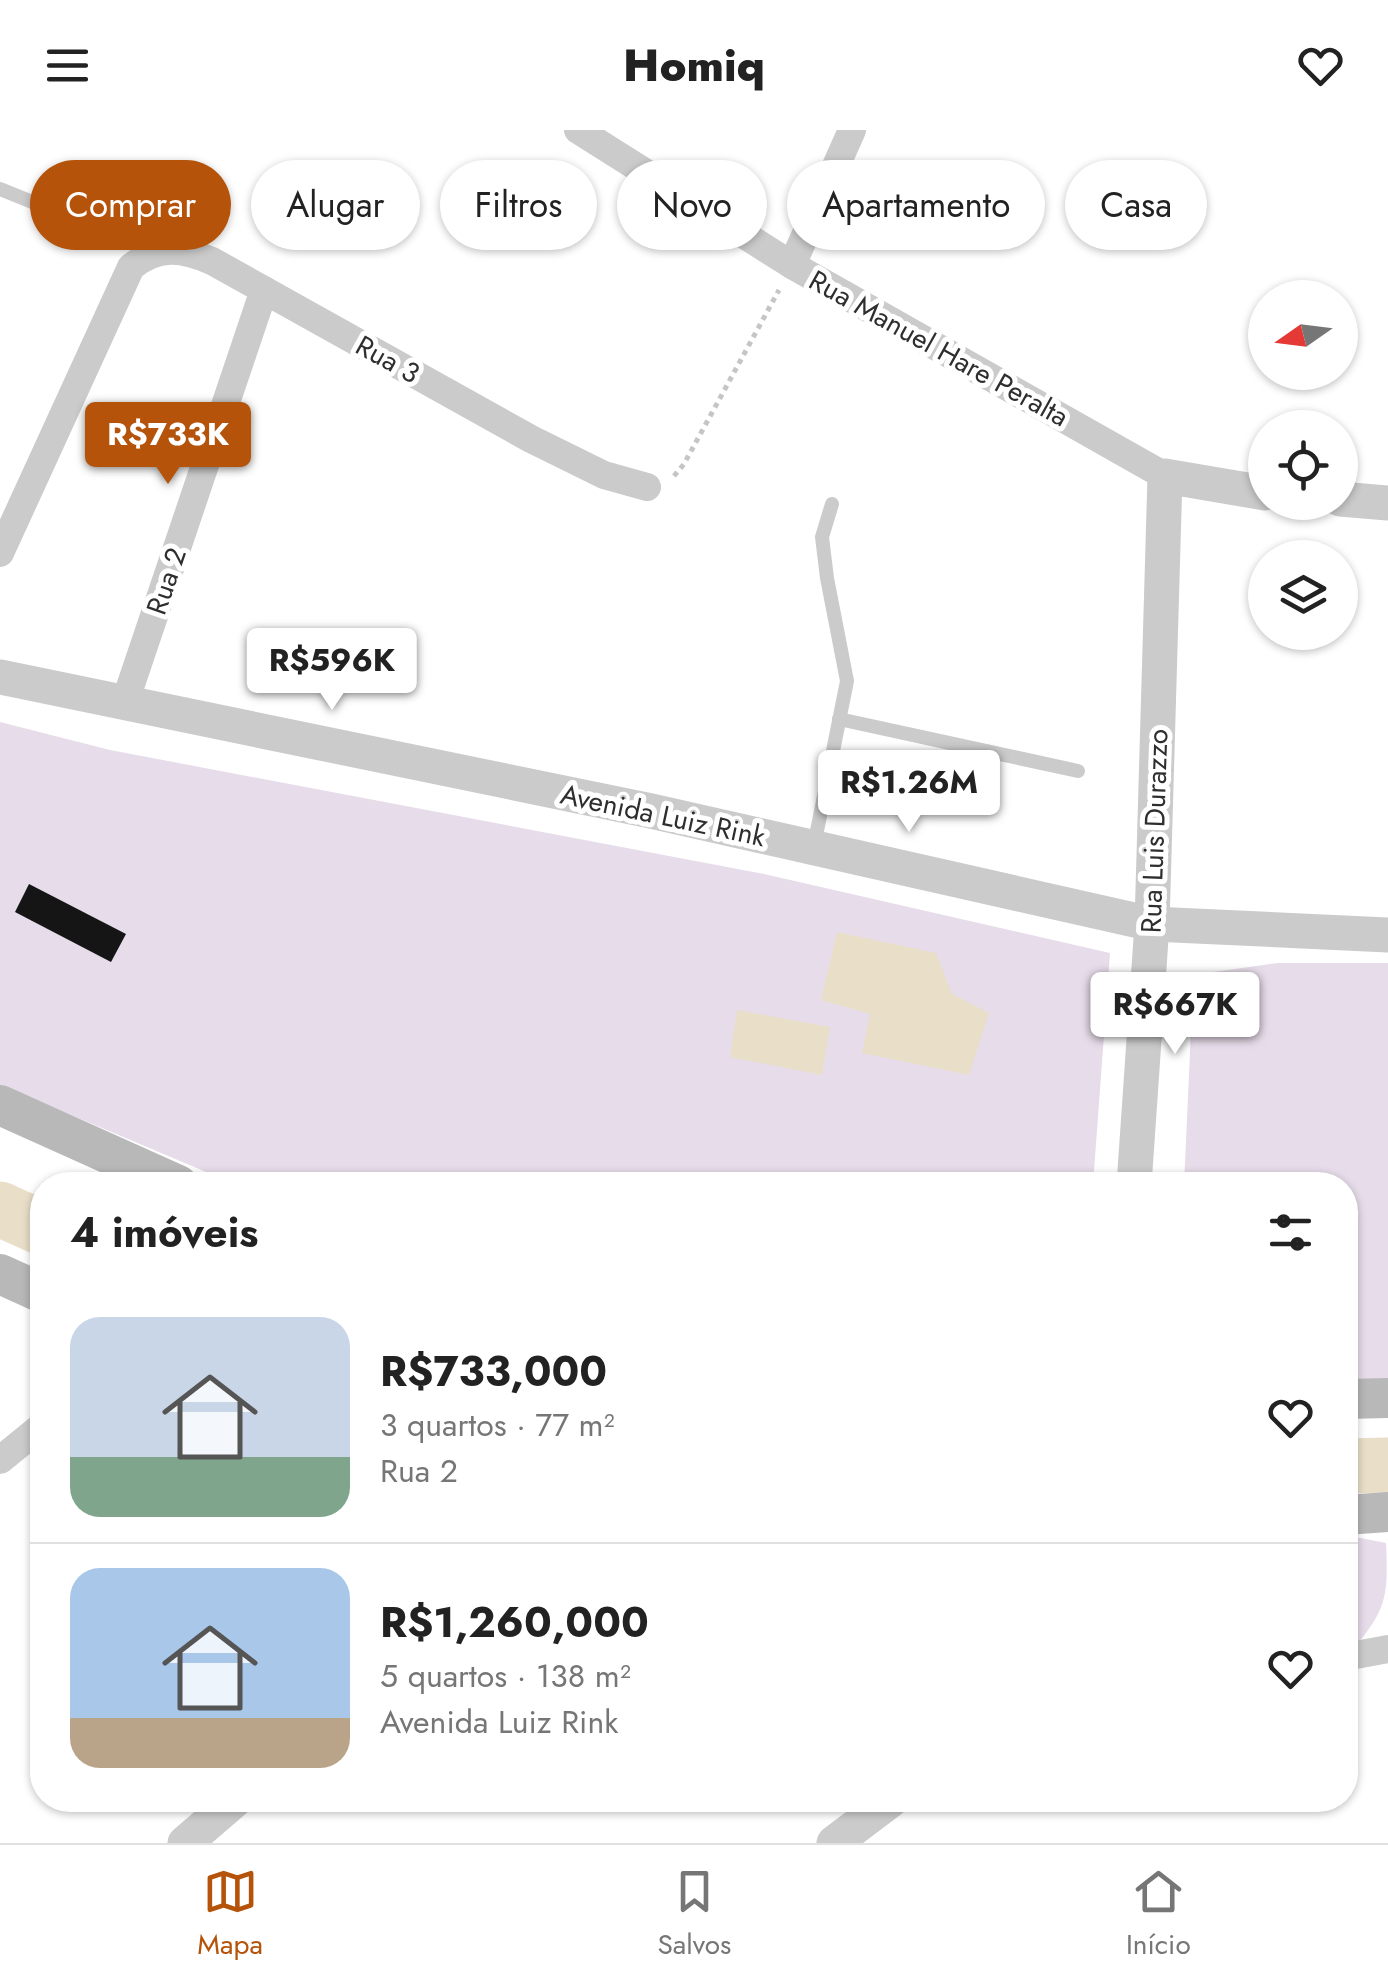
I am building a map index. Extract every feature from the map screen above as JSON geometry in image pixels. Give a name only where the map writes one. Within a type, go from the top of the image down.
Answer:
[{"type":"main road","points":[[0,1105],[149,1172]]},
{"type":"main road","points":[[0,1274],[30,1288]]},
{"type":"main road","points":[[1358,1399],[1388,1398]]},
{"type":"main road","points":[[1358,1513],[1388,1512]]},
{"type":"street","name":"Rua Manuel Hare Peralta","points":[[578,130],[792,265],[1165,476],[1248,490]]},
{"type":"street","points":[[792,265],[852,130]]},
{"type":"street","name":"Rua 3","points":[[157,252],[183,249],[531,439],[604,474],[647,487]]},
{"type":"street","points":[[0,553],[131,267],[157,252]]},
{"type":"street","name":"Rua 2","points":[[125,702],[264,290]]},
{"type":"street","name":"Rua Luis Durazzo","points":[[1135,1172],[1152,924],[1165,476]]},
{"type":"street","points":[[1358,500],[1388,503]]},
{"type":"street","name":"Avenida Luiz Rink","points":[[0,677],[814,847],[1152,924],[1388,934]]},
{"type":"street","points":[[0,1460],[30,1436]]},
{"type":"street","points":[[1358,1655],[1388,1649]]},
{"type":"street","points":[[186,1843],[221,1812]]},
{"type":"street","points":[[844,1840],[878,1812]]},
{"type":"lane","points":[[0,190],[157,252]]},
{"type":"lane","points":[[814,847],[847,681],[826,578],[822,537],[832,504]]},
{"type":"lane","points":[[839,719],[1078,771]]},
{"type":"path","points":[[647,487],[668,480],[684,464],[792,265]]},
{"type":"shaded area","points":[[0,722],[110,750],[764,874],[1110,953],[1094,1172],[206,1172],[0,1085]]},
{"type":"shaded area","points":[[837,932],[936,953],[952,994],[989,1013],[969,1075],[862,1053],[870,1014],[821,1000]]},
{"type":"shaded area","points":[[1278,963],[1388,963],[1388,1379],[1358,1380],[1358,1172],[1185,1172],[1192,1008],[1206,973]]},
{"type":"shaded area","points":[[737,1010],[830,1027],[822,1075],[730,1057]]},
{"type":"shaded area","points":[[1358,1538],[1386,1543],[1384,1597],[1358,1643]]},
{"type":"building","points":[[29,884],[126,934],[111,962],[15,912]]},
{"type":"waterway","points":[[0,1209],[30,1223]]},
{"type":"waterway","points":[[1358,1466],[1388,1465]]}]
